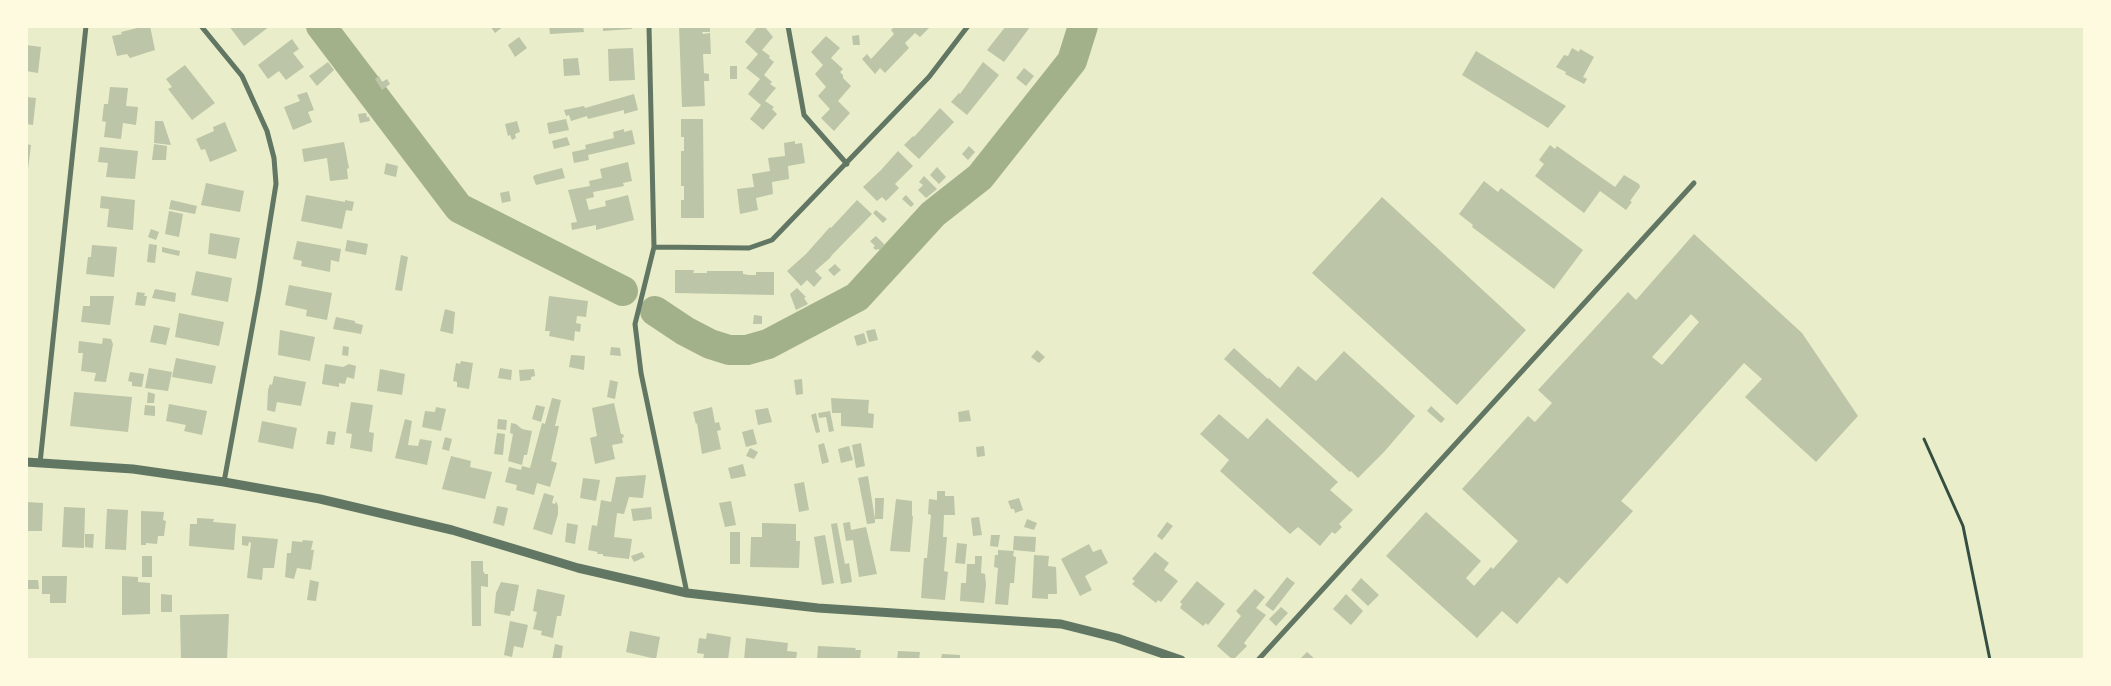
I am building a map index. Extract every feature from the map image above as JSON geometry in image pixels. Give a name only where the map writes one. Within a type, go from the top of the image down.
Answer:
[{"type":"street","points":[[40,463],[86,26]]},
{"type":"street","points":[[202,26],[242,76],[267,131],[274,158],[276,184],[224,482]]},
{"type":"street","points":[[649,26],[654,247],[635,324],[641,373],[687,593]]},
{"type":"street","points":[[788,26],[804,115],[847,164]]},
{"type":"street","points":[[654,247],[749,248],[772,240],[929,77],[968,26]]},
{"type":"street","points":[[1258,660],[1694,182]]},
{"type":"street","points":[[26,462],[133,469],[224,482],[320,499],[452,530],[578,568],[687,593],[818,608],[1061,624],[1117,638],[1181,660]]},
{"type":"path","points":[[1924,439],[1964,526],[1990,660]]},
{"type":"building","points":[[150,26],[155,50],[130,58],[127,54],[117,56],[112,36]]},
{"type":"building","points":[[229,26],[270,26],[244,46]]},
{"type":"building","points":[[490,26],[504,26],[495,33]]},
{"type":"building","points":[[549,26],[583,26],[584,32],[550,34]]},
{"type":"building","points":[[603,26],[632,26],[632,29],[603,31]]},
{"type":"building","points":[[679,26],[710,26],[710,32],[702,32],[703,34],[710,33],[711,54],[703,54],[704,73],[709,74],[709,81],[704,81],[705,106],[682,107]]},
{"type":"building","points":[[758,26],[764,26],[773,37],[762,50],[774,62],[764,75],[772,82],[770,84],[776,88],[765,101],[774,107],[772,109],[777,114],[763,130],[750,119],[761,105],[748,94],[760,79],[746,68],[758,54],[745,42]]},
{"type":"building","points":[[895,26],[931,26],[920,37],[915,33],[905,43],[909,48],[885,73],[880,68],[875,74],[862,59],[867,54],[871,59],[873,57],[894,34],[891,30]]},
{"type":"building","points":[[1006,26],[1030,27],[1004,62],[987,50]]},
{"type":"building","points":[[859,35],[860,45],[853,45],[852,36]]},
{"type":"building","points":[[826,36],[840,48],[831,58],[843,69],[840,72],[851,86],[838,101],[850,113],[834,131],[821,118],[830,109],[818,96],[826,87],[815,74],[823,65],[811,52]]},
{"type":"building","points":[[519,37],[527,48],[515,57],[508,45]]},
{"type":"building","points":[[292,39],[299,49],[293,53],[304,67],[286,80],[279,71],[268,79],[258,65]]},
{"type":"building","points":[[26,45],[41,47],[38,73],[26,71]]},
{"type":"building","points":[[633,48],[635,80],[609,81],[608,49]]},
{"type":"building","points":[[1572,48],[1579,52],[1580,49],[1594,57],[1583,77],[1587,79],[1584,84],[1556,67],[1564,55],[1568,56]]},
{"type":"building","points":[[1476,51],[1566,106],[1548,128],[1462,75]]},
{"type":"building","points":[[578,58],[580,75],[564,76],[563,59]]},
{"type":"building","points":[[328,62],[334,70],[317,86],[309,76]]},
{"type":"building","points":[[983,62],[999,75],[967,115],[951,102],[960,94]]},
{"type":"building","points":[[185,65],[215,103],[192,120],[168,89],[172,87],[166,79]]},
{"type":"building","points":[[730,66],[737,66],[737,79],[730,79]]},
{"type":"building","points":[[1024,68],[1034,76],[1026,86],[1016,78]]},
{"type":"building","points":[[379,76],[382,82],[387,79],[390,84],[382,90],[375,79]]},
{"type":"building","points":[[110,87],[128,88],[126,106],[138,107],[136,125],[123,123],[121,139],[104,137],[106,122],[102,121],[104,104],[108,104]]},
{"type":"building","points":[[307,92],[314,110],[308,112],[312,122],[293,130],[284,107],[300,101],[297,95]]},
{"type":"building","points":[[634,94],[638,110],[624,114],[624,110],[588,119],[587,116],[571,121],[569,115],[566,116],[564,110],[584,106],[585,108]]},
{"type":"building","points":[[26,97],[36,98],[33,125],[26,124]]},
{"type":"building","points":[[940,108],[954,122],[919,159],[904,145],[914,137]]},
{"type":"building","points":[[366,113],[370,121],[360,123],[358,114]]},
{"type":"building","points":[[566,119],[569,130],[549,134],[547,123]]},
{"type":"building","points":[[681,119],[703,119],[704,218],[681,218],[681,200],[684,200],[684,186],[681,186],[681,151],[684,151],[684,137],[681,137]]},
{"type":"building","points":[[155,121],[163,121],[171,145],[154,143]]},
{"type":"building","points":[[517,121],[520,132],[515,134],[516,138],[512,140],[510,135],[508,136],[505,124]]},
{"type":"building","points":[[225,122],[237,151],[210,162],[205,149],[201,150],[196,139],[214,131],[213,127]]},
{"type":"building","points":[[624,129],[624,132],[632,130],[635,144],[588,155],[589,160],[574,163],[572,152],[586,149],[585,145],[614,138],[613,132]]},
{"type":"building","points":[[567,137],[570,145],[554,149],[552,141]]},
{"type":"building","points":[[795,141],[795,144],[802,143],[805,163],[788,166],[789,179],[772,182],[773,194],[756,198],[758,210],[740,214],[737,189],[754,187],[752,174],[770,171],[768,158],[785,156],[784,143]]},
{"type":"building","points":[[344,142],[349,168],[347,169],[348,179],[330,181],[327,158],[304,162],[302,149]]},
{"type":"building","points":[[26,144],[31,145],[28,169],[26,169]]},
{"type":"building","points":[[154,144],[167,146],[166,160],[152,160]]},
{"type":"building","points":[[1550,145],[1555,149],[1557,146],[1615,187],[1624,175],[1639,184],[1640,187],[1626,210],[1600,191],[1584,213],[1535,176],[1544,164],[1539,160]]},
{"type":"building","points":[[969,146],[975,152],[968,160],[962,154]]},
{"type":"building","points":[[100,147],[138,151],[135,179],[106,177],[108,163],[98,162]]},
{"type":"building","points":[[898,151],[913,166],[895,184],[899,188],[886,201],[882,197],[877,201],[863,187]]},
{"type":"building","points":[[628,162],[632,181],[623,183],[624,186],[593,192],[594,197],[586,199],[589,210],[606,206],[605,201],[628,195],[634,220],[596,230],[596,225],[572,230],[571,223],[577,222],[568,190],[590,186],[589,181],[602,178],[600,169]]},
{"type":"building","points":[[386,163],[398,166],[396,177],[384,174]]},
{"type":"building","points":[[937,167],[946,177],[939,184],[930,175]]},
{"type":"building","points":[[562,168],[565,178],[536,185],[533,177],[535,175]]},
{"type":"building","points":[[924,176],[937,189],[926,198],[918,190],[923,185],[919,182]]},
{"type":"building","points":[[1484,181],[1498,192],[1501,188],[1583,250],[1554,289],[1472,227],[1473,225],[1459,214]]},
{"type":"building","points":[[206,183],[244,191],[240,212],[201,205]]},
{"type":"building","points":[[509,191],[511,201],[502,203],[500,193]]},
{"type":"building","points":[[306,195],[354,202],[352,211],[346,210],[342,229],[301,221]]},
{"type":"building","points":[[906,195],[914,204],[911,207],[902,199]]},
{"type":"building","points":[[101,196],[135,200],[133,230],[107,227],[109,209],[100,208]]},
{"type":"building","points":[[1382,197],[1526,330],[1457,405],[1312,273]]},
{"type":"building","points":[[171,200],[197,206],[195,214],[169,209]]},
{"type":"building","points":[[857,200],[872,214],[815,271],[822,278],[814,287],[807,280],[801,286],[787,271],[806,254]]},
{"type":"building","points":[[876,210],[887,219],[883,223],[873,213]]},
{"type":"building","points":[[169,211],[183,214],[179,237],[165,234]]},
{"type":"building","points":[[151,229],[159,232],[156,240],[148,237]]},
{"type":"building","points":[[210,233],[240,238],[236,259],[208,254]]},
{"type":"building","points":[[1694,234],[1802,333],[1858,416],[1816,462],[1745,397],[1762,379],[1744,363],[1621,501],[1633,511],[1567,584],[1559,577],[1517,624],[1502,611],[1477,638],[1386,556],[1426,512],[1481,561],[1466,578],[1474,586],[1491,567],[1493,569],[1518,541],[1462,489],[1528,416],[1535,422],[1552,403],[1538,390],[1628,292],[1636,300]],"holes":[[[1691,314],[1699,322],[1662,365],[1652,357]]]},
{"type":"building","points":[[876,236],[885,245],[880,250],[873,248],[875,246],[870,241]]},
{"type":"building","points":[[347,240],[368,244],[366,255],[345,251]]},
{"type":"building","points":[[297,241],[341,249],[339,262],[331,260],[330,272],[301,266],[302,261],[293,259]]},
{"type":"building","points":[[149,244],[157,245],[155,263],[147,262]]},
{"type":"building","points":[[92,245],[117,247],[114,277],[86,274]]},
{"type":"building","points":[[162,247],[180,251],[179,256],[162,252]]},
{"type":"building","points":[[401,255],[408,257],[402,291],[395,290]]},
{"type":"building","points":[[835,264],[841,270],[834,276],[828,270]]},
{"type":"building","points":[[675,270],[694,270],[693,273],[743,271],[743,274],[749,275],[756,275],[756,272],[774,272],[774,295],[675,293]]},
{"type":"building","points":[[196,271],[232,278],[228,302],[191,295]]},
{"type":"building","points":[[289,285],[332,293],[327,320],[306,316],[307,310],[285,305]]},
{"type":"building","points":[[797,288],[806,297],[804,298],[808,304],[796,310],[790,294]]},
{"type":"building","points":[[155,289],[176,293],[175,302],[152,298]]},
{"type":"building","points":[[137,292],[145,293],[144,296],[147,296],[145,306],[135,305]]},
{"type":"building","points":[[90,296],[114,296],[110,325],[81,322],[83,306],[90,306]]},
{"type":"building","points":[[549,296],[588,301],[586,317],[577,316],[576,323],[581,324],[580,332],[575,331],[574,341],[549,336],[550,331],[545,331]]},
{"type":"building","points":[[445,309],[455,312],[453,334],[440,331]]},
{"type":"building","points":[[179,313],[224,322],[219,346],[175,337]]},
{"type":"building","points":[[754,315],[762,316],[762,324],[753,324]]},
{"type":"building","points":[[336,317],[355,321],[355,323],[363,325],[361,334],[333,329]]},
{"type":"building","points":[[154,325],[170,328],[166,345],[150,342]]},
{"type":"building","points":[[875,329],[878,340],[869,342],[866,331]]},
{"type":"building","points":[[280,330],[315,337],[310,361],[278,355]]},
{"type":"building","points":[[864,333],[867,343],[857,346],[854,336]]},
{"type":"building","points":[[103,338],[111,339],[113,344],[106,382],[94,381],[96,373],[81,371],[83,353],[78,353],[79,341],[102,344]]},
{"type":"building","points":[[343,346],[349,347],[348,356],[342,355]]},
{"type":"building","points":[[611,347],[620,348],[621,356],[610,355]]},
{"type":"building","points":[[1234,348],[1280,388],[1298,366],[1316,381],[1344,351],[1415,416],[1384,452],[1358,478],[1224,359]]},
{"type":"building","points":[[1037,350],[1045,357],[1039,363],[1031,357]]},
{"type":"building","points":[[571,355],[585,356],[584,370],[569,367]]},
{"type":"building","points":[[176,358],[216,366],[212,384],[172,377]]},
{"type":"building","points":[[461,361],[473,363],[469,389],[457,387],[457,382],[453,381],[456,363],[460,364]]},
{"type":"building","points":[[325,364],[343,367],[349,364],[356,366],[354,379],[347,377],[345,384],[339,383],[339,387],[322,384]]},
{"type":"building","points":[[149,368],[172,372],[168,391],[145,388]]},
{"type":"building","points":[[500,368],[512,370],[511,380],[498,378]]},
{"type":"building","points":[[380,369],[405,374],[402,395],[377,391]]},
{"type":"building","points":[[534,369],[535,376],[531,377],[531,380],[520,381],[519,370]]},
{"type":"building","points":[[130,372],[144,374],[142,387],[132,386],[132,382],[128,381]]},
{"type":"building","points":[[274,376],[306,382],[301,406],[277,402],[275,412],[267,410],[268,390],[270,384],[272,385]]},
{"type":"building","points":[[802,379],[803,394],[796,395],[794,380]]},
{"type":"building","points":[[610,380],[618,382],[615,399],[607,397]]},
{"type":"building","points":[[74,392],[132,397],[128,432],[70,426]]},
{"type":"building","points":[[148,392],[155,394],[154,403],[147,403]]},
{"type":"building","points":[[552,398],[561,400],[555,426],[559,426],[551,461],[557,463],[550,487],[537,483],[534,495],[516,490],[517,485],[505,482],[509,467],[521,470],[522,466],[530,468],[542,423],[545,424]]},
{"type":"building","points":[[831,398],[869,400],[868,413],[874,414],[873,428],[841,426],[841,413],[832,413]]},
{"type":"building","points":[[351,402],[373,405],[369,432],[374,433],[372,452],[350,448],[352,434],[346,433]]},
{"type":"building","points":[[614,403],[621,434],[624,437],[622,438],[623,443],[612,445],[615,459],[595,464],[590,438],[597,436],[592,408]]},
{"type":"building","points":[[169,404],[207,411],[202,435],[184,431],[186,425],[166,421]]},
{"type":"building","points":[[145,405],[155,406],[155,416],[144,415]]},
{"type":"building","points":[[536,405],[545,407],[541,422],[532,419]]},
{"type":"building","points":[[1431,406],[1445,419],[1441,423],[1427,411]]},
{"type":"building","points":[[436,407],[446,409],[441,431],[422,427],[425,411],[435,412]]},
{"type":"building","points":[[712,407],[715,423],[719,422],[721,430],[717,431],[721,449],[702,454],[697,423],[693,412]]},
{"type":"building","points":[[768,408],[772,422],[758,425],[755,410]]},
{"type":"building","points":[[969,410],[971,421],[959,422],[958,412]]},
{"type":"building","points":[[830,411],[834,431],[829,432],[826,417],[819,418],[818,413]]},
{"type":"building","points":[[816,413],[820,432],[816,433],[811,415]]},
{"type":"building","points":[[1219,414],[1248,439],[1267,418],[1338,482],[1330,490],[1353,510],[1339,524],[1342,527],[1335,534],[1332,532],[1320,546],[1298,527],[1290,534],[1220,471],[1229,460],[1200,434]]},
{"type":"building","points":[[405,419],[412,421],[408,445],[418,446],[420,439],[432,441],[427,465],[395,458]]},
{"type":"building","points":[[498,419],[507,420],[506,430],[497,429]]},
{"type":"building","points":[[262,421],[297,428],[293,449],[258,442]]},
{"type":"building","points":[[511,423],[516,424],[522,429],[532,431],[527,455],[524,455],[522,465],[508,461],[513,434],[510,433]]},
{"type":"building","points":[[753,429],[757,444],[746,447],[742,432]]},
{"type":"building","points":[[328,431],[336,432],[334,445],[326,444]]},
{"type":"building","points":[[497,433],[505,434],[503,455],[494,454]]},
{"type":"building","points":[[445,437],[452,439],[449,451],[442,449]]},
{"type":"building","points":[[824,443],[829,462],[822,464],[818,445]]},
{"type":"building","points":[[861,443],[865,466],[856,468],[852,445]]},
{"type":"building","points":[[849,446],[853,460],[841,463],[838,449]]},
{"type":"building","points":[[984,446],[985,456],[977,457],[976,447]]},
{"type":"building","points":[[750,448],[758,452],[754,459],[746,456]]},
{"type":"building","points":[[451,456],[471,461],[470,467],[492,472],[485,499],[442,489]]},
{"type":"building","points":[[743,464],[746,476],[731,479],[728,468]]},
{"type":"building","points":[[646,475],[643,498],[629,497],[624,514],[617,513],[614,537],[632,539],[629,559],[603,556],[603,554],[597,554],[598,552],[588,550],[592,525],[597,526],[601,500],[611,502],[616,477]]},
{"type":"building","points":[[868,476],[875,523],[867,524],[858,478]]},
{"type":"building","points":[[583,478],[600,480],[596,501],[580,498]]},
{"type":"building","points":[[804,482],[809,510],[799,512],[794,484]]},
{"type":"building","points":[[937,491],[945,491],[945,496],[954,496],[955,515],[944,515],[943,537],[947,537],[944,571],[948,572],[945,600],[921,598],[924,558],[927,558],[931,515],[928,514],[929,499],[937,500]]},
{"type":"building","points":[[544,493],[554,496],[552,503],[555,504],[556,501],[558,506],[558,514],[552,535],[533,529]]},
{"type":"building","points":[[875,498],[884,498],[883,519],[875,519]]},
{"type":"building","points":[[1019,498],[1023,510],[1015,513],[1008,501]]},
{"type":"building","points":[[896,499],[912,501],[913,516],[910,552],[890,551]]},
{"type":"building","points":[[731,501],[736,525],[725,527],[719,503]]},
{"type":"building","points":[[26,502],[43,503],[42,531],[26,531]]},
{"type":"building","points":[[497,506],[508,508],[504,526],[493,523]]},
{"type":"building","points":[[64,507],[85,508],[84,548],[62,547]]},
{"type":"building","points":[[651,507],[652,519],[633,521],[631,509]]},
{"type":"building","points":[[107,509],[128,510],[126,550],[105,549]]},
{"type":"building","points":[[141,511],[164,512],[163,520],[166,521],[164,536],[158,536],[157,544],[146,543],[146,545],[141,545]]},
{"type":"building","points":[[979,517],[982,535],[973,536],[971,518]]},
{"type":"building","points":[[197,518],[214,519],[213,522],[236,524],[234,550],[189,546],[190,524],[197,524]]},
{"type":"building","points":[[1027,519],[1037,523],[1034,530],[1024,527]]},
{"type":"building","points":[[850,522],[851,530],[866,527],[877,574],[859,577],[853,540],[846,541],[843,523]]},
{"type":"building","points":[[1167,522],[1173,526],[1162,540],[1157,536]]},
{"type":"building","points":[[567,523],[578,525],[575,544],[565,542]]},
{"type":"building","points":[[762,523],[796,524],[796,541],[800,541],[799,568],[750,567],[751,537],[762,537]]},
{"type":"building","points":[[837,523],[845,564],[849,563],[852,582],[841,584],[831,524]]},
{"type":"building","points":[[730,532],[740,532],[740,564],[730,564]]},
{"type":"building","points":[[85,534],[94,534],[93,548],[85,547]]},
{"type":"building","points":[[825,535],[834,583],[822,585],[814,537]]},
{"type":"building","points":[[991,535],[1000,535],[998,547],[990,546]]},
{"type":"building","points":[[242,536],[278,539],[274,568],[263,568],[262,580],[247,578],[251,543],[249,542],[248,546],[242,545]]},
{"type":"building","points":[[1014,536],[1036,537],[1035,552],[1013,550]]},
{"type":"building","points":[[303,540],[313,541],[311,550],[314,550],[311,570],[297,568],[294,579],[285,577],[287,553],[291,553],[292,541],[302,542]]},
{"type":"building","points":[[957,543],[967,544],[965,564],[955,563]]},
{"type":"building","points":[[1089,544],[1093,552],[1101,549],[1108,563],[1085,576],[1092,590],[1080,596],[1061,559]]},
{"type":"building","points":[[998,550],[1014,551],[1013,556],[1016,557],[1014,583],[1010,583],[1008,605],[995,604],[998,568],[994,567],[995,555],[998,555]]},
{"type":"building","points":[[642,552],[645,557],[634,562],[631,556]]},
{"type":"building","points":[[1155,552],[1169,563],[1164,570],[1178,581],[1161,602],[1158,600],[1156,603],[1132,584],[1135,581],[1132,579]]},
{"type":"building","points":[[1034,555],[1049,556],[1048,566],[1056,567],[1057,594],[1048,594],[1048,599],[1032,598]]},
{"type":"building","points":[[142,556],[152,556],[152,577],[142,577]]},
{"type":"building","points":[[975,556],[982,556],[981,573],[985,574],[986,585],[984,603],[960,601],[961,583],[966,583],[967,564],[975,564]]},
{"type":"building","points":[[471,561],[483,561],[483,571],[485,574],[488,574],[488,587],[481,586],[481,626],[472,626]]},
{"type":"building","points":[[42,576],[67,576],[66,603],[50,603],[50,594],[42,594]]},
{"type":"building","points":[[122,576],[138,577],[138,582],[150,583],[150,614],[122,615]]},
{"type":"building","points":[[1287,577],[1295,583],[1273,611],[1265,605]]},
{"type":"building","points":[[1361,578],[1379,595],[1368,606],[1351,590]]},
{"type":"building","points":[[26,580],[38,580],[39,589],[26,589]]},
{"type":"building","points":[[310,580],[319,582],[316,601],[307,600]]},
{"type":"building","points":[[1197,581],[1225,604],[1208,625],[1206,623],[1203,626],[1180,608],[1182,604],[1180,602]]},
{"type":"building","points":[[501,582],[519,585],[514,611],[511,611],[510,616],[494,613],[496,593]]},
{"type":"building","points":[[537,589],[565,595],[561,616],[557,616],[553,638],[541,635],[542,631],[533,629],[537,612],[533,611]]},
{"type":"building","points":[[1255,589],[1265,597],[1256,608],[1266,615],[1244,643],[1247,646],[1233,660],[1217,646],[1241,616],[1236,611]]},
{"type":"building","points":[[161,594],[172,595],[172,612],[161,612]]},
{"type":"building","points":[[1346,594],[1363,611],[1351,625],[1333,609]]},
{"type":"building","points":[[1281,607],[1288,613],[1276,626],[1269,619]]},
{"type":"building","points":[[229,614],[227,660],[181,660],[180,615]]},
{"type":"building","points":[[510,621],[528,625],[523,648],[514,646],[512,657],[504,655]]},
{"type":"building","points":[[630,631],[660,637],[656,659],[626,652]]},
{"type":"building","points":[[707,633],[731,637],[728,660],[703,660],[704,654],[697,653],[699,638],[706,639]]},
{"type":"building","points":[[746,638],[788,643],[787,651],[797,652],[796,660],[744,660]]},
{"type":"building","points":[[555,644],[563,646],[561,660],[552,660]]},
{"type":"building","points":[[818,646],[856,648],[855,650],[861,650],[860,660],[817,660]]},
{"type":"building","points":[[898,651],[920,652],[919,660],[897,660]]},
{"type":"building","points":[[1307,652],[1316,660],[1299,660]]},
{"type":"building","points":[[942,654],[960,655],[960,660],[941,660]]},
{"type":"waterway","points":[[321,26],[459,208],[623,291]]},
{"type":"waterway","points":[[655,311],[685,331],[710,344],[729,350],[747,350],[768,344],[857,297],[933,214],[980,177],[1072,61],[1083,26]]}]
